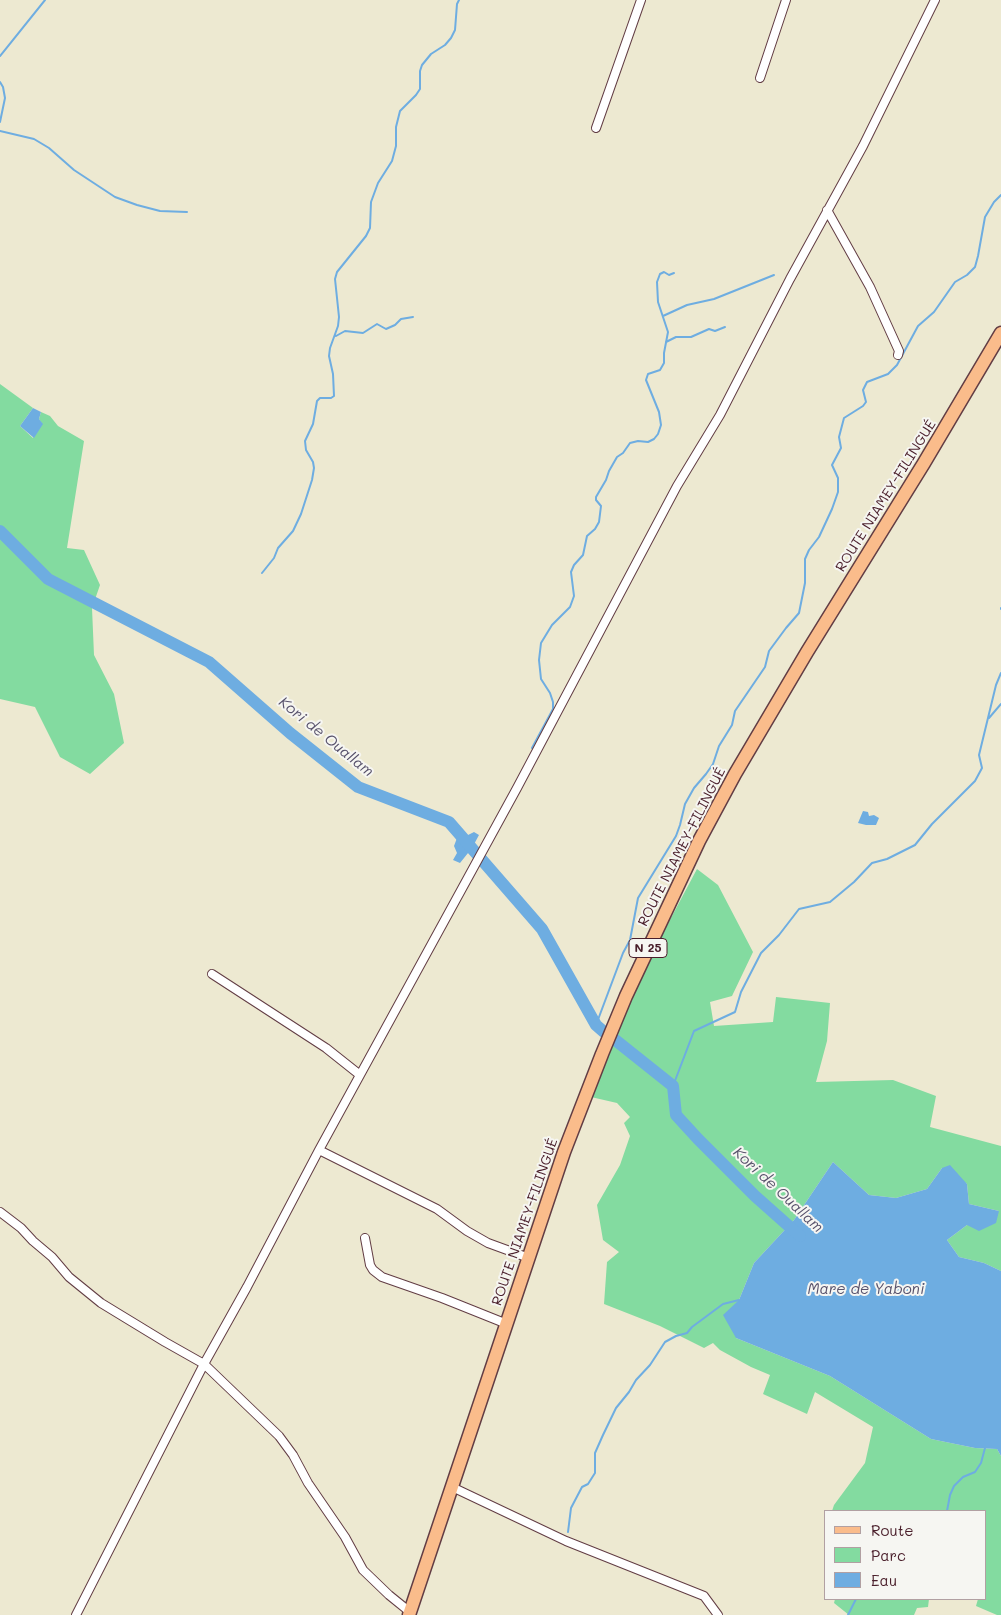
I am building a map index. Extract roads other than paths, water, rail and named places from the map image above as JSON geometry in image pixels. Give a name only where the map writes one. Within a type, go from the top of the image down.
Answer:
[{"type":"main road","name":"ROUTE NIAMEY-FILINGUÉ","points":[[409,1613],[564,1152],[626,996],[699,841],[735,774],[1001,333]]},
{"type":"street","points":[[596,128],[641,0]]},
{"type":"street","points":[[760,78],[786,0]]},
{"type":"street","points":[[76,1615],[204,1364],[247,1287],[318,1150],[517,788],[677,486],[720,415],[827,210],[863,146],[935,0]]},
{"type":"street","points":[[827,210],[870,287],[899,352],[898,355]]},
{"type":"street","points":[[212,974],[326,1048],[360,1075]]},
{"type":"street","points":[[318,1150],[437,1209],[467,1231],[488,1243],[529,1258]]},
{"type":"street","points":[[0,1212],[21,1228],[52,1257],[69,1277],[101,1303],[204,1364],[279,1436],[364,1570],[409,1613]]},
{"type":"street","points":[[365,1238],[370,1265],[382,1277],[507,1324]]},
{"type":"street","points":[[452,1487],[566,1540],[704,1596],[718,1615]]},
{"type":"water","points":[[33,408],[41,412],[39,419],[43,424],[34,438],[20,426]]},
{"type":"water","points":[[863,811],[868,812],[869,816],[874,815],[879,818],[876,825],[858,823]]},
{"type":"water","points":[[474,832],[479,835],[472,848],[460,863],[453,860],[457,853],[454,846],[457,838]]},
{"type":"water","name":"Mare de Yaboni","points":[[833,1162],[869,1195],[896,1198],[927,1189],[942,1168],[950,1165],[967,1184],[969,1204],[999,1211],[996,1223],[979,1231],[967,1225],[947,1240],[959,1257],[984,1263],[1001,1271],[1001,1456],[997,1449],[975,1448],[931,1439],[830,1376],[736,1338],[723,1315],[739,1300],[754,1263],[794,1220]]},
{"type":"waterway","points":[[0,56],[45,0]]},
{"type":"waterway","points":[[262,573],[274,558],[278,548],[293,531],[301,514],[314,468],[313,462],[306,450],[305,441],[313,424],[317,401],[320,398],[331,398],[334,396],[333,374],[329,356],[339,317],[335,279],[337,272],[366,236],[370,228],[371,202],[378,183],[392,161],[396,146],[396,127],[400,111],[420,89],[422,65],[431,54],[445,45],[451,38],[455,30],[459,0]]},
{"type":"waterway","points":[[0,82],[5,98],[0,122]]},
{"type":"waterway","points":[[0,131],[34,139],[49,148],[74,170],[115,197],[160,211],[187,212]]},
{"type":"waterway","points":[[596,1025],[623,953],[630,940],[638,898],[676,836],[685,804],[694,788],[713,764],[719,746],[732,725],[735,711],[765,667],[769,651],[799,613],[805,583],[805,559],[819,537],[838,492],[838,478],[832,465],[841,448],[839,437],[844,418],[863,406],[866,402],[863,390],[867,382],[888,374],[897,365],[918,326],[934,312],[955,282],[967,275],[975,267],[985,217],[994,202],[1001,195]]},
{"type":"waterway","points":[[532,748],[553,709],[550,693],[541,679],[539,660],[541,643],[552,625],[570,607],[574,596],[571,572],[574,565],[583,555],[587,536],[595,529],[599,522],[601,506],[596,497],[617,457],[623,453],[630,443],[638,441],[648,442],[654,439],[661,425],[659,412],[646,380],[648,374],[660,370],[664,363],[668,332],[658,302],[657,282],[660,274],[664,272],[669,275],[674,273]]},
{"type":"waterway","points":[[663,316],[687,305],[714,299],[774,275]]},
{"type":"waterway","points":[[336,336],[345,331],[363,333],[377,324],[386,329],[395,325],[401,319],[413,317]]},
{"type":"waterway","points":[[666,342],[676,337],[691,337],[709,329],[715,331],[725,327]]},
{"type":"waterway","name":"Kori de Ouallam","points":[[0,531],[48,579],[209,662],[290,733],[358,787],[449,822],[542,929],[596,1025],[604,1032]]},
{"type":"waterway","points":[[673,1086],[694,1031],[735,1012],[741,992],[761,953],[779,935],[799,909],[830,902],[854,882],[872,863],[887,859],[915,845],[932,824],[975,781],[982,768],[979,755],[996,685],[1001,673]]},
{"type":"waterway","points":[[989,718],[1001,704]]},
{"type":"waterway","name":"Kori de Ouallam","points":[[614,1039],[673,1086],[676,1115],[755,1196],[800,1236]]},
{"type":"waterway","points":[[568,1532],[571,1508],[582,1487],[588,1484],[595,1473],[595,1453],[603,1435],[616,1408],[636,1380],[650,1365],[665,1342],[687,1333],[692,1327],[723,1304],[739,1300]]},
{"type":"waterway","points":[[947,1510],[954,1486],[963,1477],[975,1472],[981,1463],[985,1448]]},
{"type":"waterway","points":[[848,1615],[856,1600]]}]
